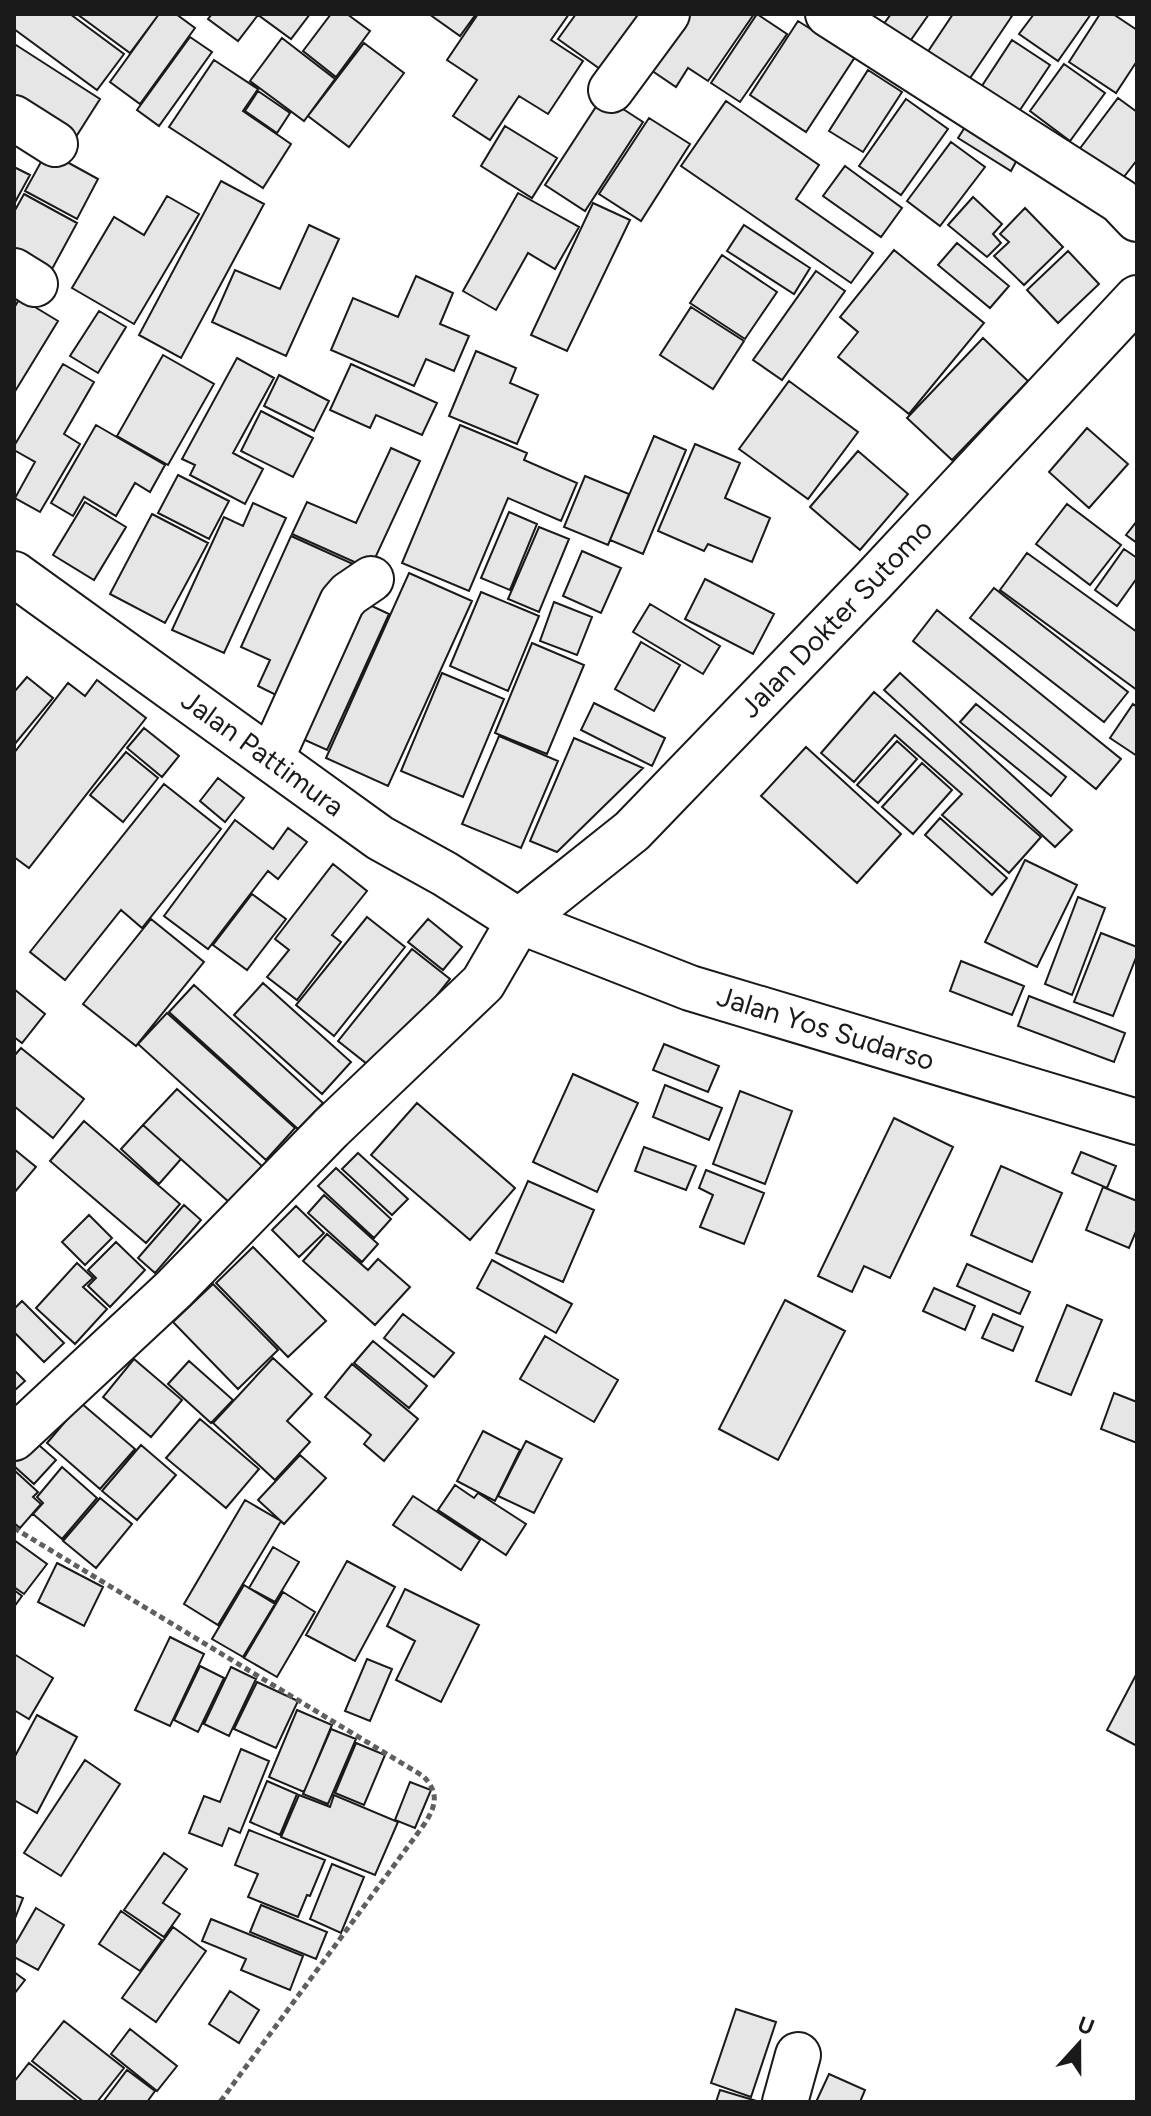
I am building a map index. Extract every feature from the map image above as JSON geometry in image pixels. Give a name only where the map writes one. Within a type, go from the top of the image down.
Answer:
[{"type":"main road","points":[[611,90],[667,14]]},
{"type":"main road","points":[[828,14],[1120,201],[1137,219]]},
{"type":"main road","points":[[14,118],[55,144]]},
{"type":"main road","name":"Jalan Dokter Sutomo","points":[[519,921],[632,831],[874,580],[1137,298]]},
{"type":"main road","name":"Jalan Pattimura","points":[[14,574],[380,838],[445,874],[519,921]]},
{"type":"main road","points":[[271,759],[342,602],[371,579]]},
{"type":"main road","points":[[14,1438],[174,1289],[330,1129],[483,983],[519,921]]},
{"type":"main road","name":"Jalan Yos Sudarso","points":[[519,921],[690,988],[1137,1122]]},
{"type":"main road","points":[[785,2102],[798,2055]]},
{"type":"path","points":[[14,1528],[423,1776],[434,1791],[435,1798],[423,1826],[220,2102]]},
{"type":"building","points":[[14,14],[70,14],[124,54],[97,90],[14,29]]},
{"type":"building","points":[[77,14],[159,14],[130,53]]},
{"type":"building","points":[[159,14],[176,14],[195,28],[140,104],[110,82]]},
{"type":"building","points":[[212,14],[310,14],[291,39],[258,15],[238,41],[208,19]]},
{"type":"building","points":[[331,14],[347,14],[370,31],[336,77],[303,51]]},
{"type":"building","points":[[429,14],[476,14],[460,36]]},
{"type":"building","points":[[478,14],[569,14],[551,40],[583,61],[548,114],[519,96],[490,140],[453,116],[477,80],[447,60]]},
{"type":"building","points":[[576,14],[643,14],[614,79],[558,39]]},
{"type":"building","points":[[681,14],[754,14],[708,81],[688,68],[676,87],[645,66]]},
{"type":"building","points":[[757,14],[787,34],[740,102],[711,83]]},
{"type":"building","points":[[891,14],[929,14],[906,47],[880,29]]},
{"type":"building","points":[[953,14],[1012,16],[962,90],[921,62]]},
{"type":"building","points":[[1034,14],[1091,14],[1058,61],[1019,34]]},
{"type":"building","points":[[1100,14],[1113,14],[1137,30],[1137,61],[1116,93],[1069,62]]},
{"type":"building","points":[[798,21],[855,57],[806,132],[750,95]]},
{"type":"building","points":[[190,37],[212,52],[159,126],[137,110]]},
{"type":"building","points":[[282,38],[335,79],[304,121],[250,81]]},
{"type":"building","points":[[1012,40],[1050,65],[1014,119],[976,95]]},
{"type":"building","points":[[364,43],[404,73],[349,147],[308,116]]},
{"type":"building","points":[[16,45],[100,99],[72,143],[14,106]]},
{"type":"building","points":[[214,60],[258,89],[243,111],[291,144],[263,188],[169,127]]},
{"type":"building","points":[[1064,64],[1105,93],[1070,141],[1030,111]]},
{"type":"building","points":[[868,70],[902,92],[863,152],[829,131]]},
{"type":"building","points":[[258,91],[290,113],[277,133],[245,111]]},
{"type":"building","points":[[603,96],[643,122],[585,211],[545,185]]},
{"type":"building","points":[[1118,98],[1137,112],[1137,160],[1116,187],[1075,155]]},
{"type":"building","points":[[906,99],[948,129],[901,195],[859,166]]},
{"type":"building","points":[[726,101],[819,165],[796,199],[873,253],[851,283],[681,166]]},
{"type":"building","points":[[649,118],[690,144],[641,221],[599,194]]},
{"type":"building","points":[[967,124],[1019,156],[1011,171],[958,138]]},
{"type":"building","points":[[505,126],[557,158],[532,198],[481,166]]},
{"type":"building","points":[[951,142],[985,167],[940,226],[907,201]]},
{"type":"building","points":[[47,151],[98,179],[77,219],[25,191]]},
{"type":"building","points":[[845,166],[902,208],[881,237],[823,196]]},
{"type":"building","points":[[14,167],[30,175],[14,204]]},
{"type":"building","points":[[221,181],[264,204],[181,358],[139,335]]},
{"type":"building","points":[[518,193],[579,227],[555,269],[528,253],[496,310],[463,291]]},
{"type":"building","points":[[24,194],[77,223],[45,282],[14,265],[14,212]]},
{"type":"building","points":[[167,196],[199,214],[134,324],[72,288],[114,217],[144,235]]},
{"type":"building","points":[[973,197],[1002,224],[993,234],[1001,243],[987,257],[948,225]]},
{"type":"building","points":[[593,203],[630,220],[567,351],[531,335]]},
{"type":"building","points":[[1025,208],[1063,247],[1024,285],[994,256],[1009,242],[1000,234]]},
{"type":"building","points":[[309,225],[339,239],[286,356],[212,322],[235,270],[280,289]]},
{"type":"building","points":[[744,225],[810,268],[794,294],[727,251]]},
{"type":"building","points":[[957,243],[1009,286],[990,308],[938,265]]},
{"type":"building","points":[[894,250],[984,323],[909,414],[838,357],[858,332],[840,317]]},
{"type":"building","points":[[1068,251],[1099,284],[1058,323],[1027,290]]},
{"type":"building","points":[[722,255],[777,292],[745,339],[690,303]]},
{"type":"building","points":[[816,271],[845,291],[782,380],[753,360]]},
{"type":"building","points":[[416,276],[453,293],[440,324],[469,336],[454,371],[426,359],[414,386],[331,350],[353,298],[398,317]]},
{"type":"building","points":[[20,298],[58,321],[14,393],[14,308]]},
{"type":"building","points":[[691,307],[744,341],[713,389],[660,355]]},
{"type":"building","points":[[99,311],[126,327],[98,373],[70,356]]},
{"type":"building","points":[[983,338],[1028,381],[952,460],[907,418]]},
{"type":"building","points":[[476,351],[516,368],[510,383],[538,395],[517,444],[449,416]]},
{"type":"building","points":[[163,355],[214,384],[168,465],[117,436]]},
{"type":"building","points":[[237,358],[274,378],[233,453],[263,469],[245,504],[190,475],[195,465],[182,459]]},
{"type":"building","points":[[63,364],[94,382],[64,434],[80,444],[40,512],[15,498],[35,462],[14,450],[14,446]]},
{"type":"building","points":[[351,364],[437,403],[422,435],[376,415],[370,428],[330,410]]},
{"type":"building","points":[[279,375],[329,401],[314,431],[264,406]]},
{"type":"building","points":[[789,381],[858,432],[808,499],[739,449]]},
{"type":"building","points":[[261,411],[313,438],[293,477],[241,451]]},
{"type":"building","points":[[96,425],[165,465],[150,492],[135,483],[116,516],[84,497],[73,516],[51,503]]},
{"type":"building","points":[[460,425],[527,453],[524,460],[577,483],[561,521],[508,498],[469,591],[402,563]]},
{"type":"building","points":[[1087,428],[1128,464],[1089,508],[1049,472]]},
{"type":"building","points":[[654,436],[686,450],[643,554],[610,540]]},
{"type":"building","points":[[695,444],[740,463],[725,498],[770,518],[752,562],[708,544],[704,551],[658,531]]},
{"type":"building","points":[[391,448],[420,461],[370,569],[292,534],[307,502],[356,523]]},
{"type":"building","points":[[858,451],[908,494],[860,550],[810,507]]},
{"type":"building","points":[[178,475],[229,501],[209,539],[158,513]]},
{"type":"building","points":[[585,476],[629,494],[608,545],[564,527]]},
{"type":"building","points":[[85,502],[126,527],[94,580],[53,555]]},
{"type":"building","points":[[253,503],[286,518],[224,653],[172,630],[224,517],[243,526]]},
{"type":"building","points":[[1067,504],[1121,545],[1090,585],[1036,544]]},
{"type":"building","points":[[509,512],[537,524],[510,590],[481,578]]},
{"type":"building","points":[[152,514],[208,543],[165,623],[110,594]]},
{"type":"building","points":[[1137,521],[1137,543],[1126,535]]},
{"type":"building","points":[[539,527],[569,539],[539,612],[508,599]]},
{"type":"building","points":[[291,536],[353,564],[290,702],[258,686],[270,660],[241,647]]},
{"type":"building","points":[[1124,549],[1137,558],[1137,578],[1117,606],[1095,590]]},
{"type":"building","points":[[582,551],[621,568],[601,613],[563,596]]},
{"type":"building","points":[[1027,553],[1137,632],[1137,690],[1000,590]]},
{"type":"building","points":[[409,573],[472,601],[388,786],[326,758]]},
{"type":"building","points":[[705,579],[774,614],[753,654],[685,619]]},
{"type":"building","points":[[994,588],[1128,692],[1104,722],[970,618]]},
{"type":"building","points":[[481,592],[539,616],[508,691],[450,666]]},
{"type":"building","points":[[359,600],[389,614],[327,750],[296,736]]},
{"type":"building","points":[[554,602],[592,617],[577,655],[540,641]]},
{"type":"building","points":[[650,604],[720,646],[703,674],[633,632]]},
{"type":"building","points":[[937,610],[1121,759],[1096,789],[913,641]]},
{"type":"building","points":[[641,642],[680,665],[654,711],[615,689]]},
{"type":"building","points":[[532,643],[584,665],[547,754],[495,733]]},
{"type":"building","points":[[442,673],[504,699],[463,797],[401,771]]},
{"type":"building","points":[[900,673],[1072,830],[1055,847],[884,690]]},
{"type":"building","points":[[27,677],[53,698],[14,745],[14,692]]},
{"type":"building","points":[[97,680],[146,718],[29,868],[14,857],[14,753],[68,683],[85,696]]},
{"type":"building","points":[[874,692],[1041,837],[1009,873],[942,815],[962,794],[895,735],[854,782],[821,753]]},
{"type":"building","points":[[594,703],[665,738],[652,766],[581,730]]},
{"type":"building","points":[[976,704],[1066,777],[1051,796],[960,722]]},
{"type":"building","points":[[1133,704],[1137,707],[1137,756],[1110,738]]},
{"type":"building","points":[[144,728],[179,756],[162,777],[127,748]]},
{"type":"building","points":[[499,736],[558,761],[521,848],[462,824]]},
{"type":"building","points":[[574,738],[643,768],[557,852],[530,841]]},
{"type":"building","points":[[897,741],[917,759],[878,803],[857,785]]},
{"type":"building","points":[[806,747],[901,834],[857,883],[761,796]]},
{"type":"building","points":[[126,752],[158,778],[123,822],[90,795]]},
{"type":"building","points":[[922,763],[952,790],[913,834],[882,807]]},
{"type":"building","points":[[218,778],[244,798],[225,822],[200,801]]},
{"type":"building","points":[[164,784],[221,829],[142,928],[121,910],[65,980],[30,952]]},
{"type":"building","points":[[940,818],[1007,878],[992,895],[925,835]]},
{"type":"building","points":[[235,820],[273,849],[288,828],[307,842],[278,879],[268,871],[208,949],[164,916]]},
{"type":"building","points":[[1025,860],[1077,885],[1037,967],[985,942]]},
{"type":"building","points":[[333,864],[367,891],[332,935],[341,942],[297,1000],[267,977],[289,950],[275,939]]},
{"type":"building","points":[[252,894],[286,919],[247,970],[213,945]]},
{"type":"building","points":[[1078,897],[1105,908],[1072,995],[1045,984]]},
{"type":"building","points":[[367,917],[405,947],[334,1036],[296,1005]]},
{"type":"building","points":[[151,919],[204,962],[136,1046],[83,1004]]},
{"type":"building","points":[[428,919],[462,947],[443,970],[408,942]]},
{"type":"building","points":[[1101,933],[1137,947],[1137,955],[1113,1016],[1074,1002]]},
{"type":"building","points":[[412,949],[450,979],[376,1071],[338,1041]]},
{"type":"building","points":[[961,961],[1024,986],[1012,1015],[950,991]]},
{"type":"building","points":[[263,983],[351,1062],[322,1094],[234,1015]]},
{"type":"building","points":[[194,985],[323,1103],[298,1129],[169,1012]]},
{"type":"building","points":[[14,989],[45,1014],[22,1043],[14,1037]]},
{"type":"building","points":[[1029,996],[1125,1033],[1114,1062],[1018,1026]]},
{"type":"building","points":[[167,1013],[295,1128],[266,1160],[138,1044]]},
{"type":"building","points":[[664,1044],[719,1066],[708,1092],[653,1070]]},
{"type":"building","points":[[21,1048],[84,1099],[53,1138],[14,1106],[14,1056]]},
{"type":"building","points":[[573,1074],[638,1103],[597,1192],[533,1162]]},
{"type":"building","points":[[665,1085],[722,1108],[709,1140],[653,1117]]},
{"type":"building","points":[[177,1089],[263,1167],[230,1203],[143,1125]]},
{"type":"building","points":[[740,1091],[792,1111],[765,1184],[713,1164]]},
{"type":"building","points":[[417,1103],[515,1188],[470,1240],[371,1155]]},
{"type":"building","points":[[894,1118],[953,1147],[890,1278],[864,1266],[852,1292],[818,1276]]},
{"type":"building","points":[[84,1121],[180,1204],[146,1243],[50,1161]]},
{"type":"building","points":[[143,1125],[181,1159],[159,1184],[121,1149]]},
{"type":"building","points":[[644,1147],[696,1166],[686,1190],[635,1171]]},
{"type":"building","points":[[14,1149],[36,1167],[14,1193]]},
{"type":"building","points":[[1081,1152],[1116,1166],[1107,1188],[1072,1173]]},
{"type":"building","points":[[358,1153],[408,1199],[392,1215],[342,1169]]},
{"type":"building","points":[[1001,1166],[1062,1193],[1032,1262],[971,1235]]},
{"type":"building","points":[[336,1168],[391,1219],[374,1238],[318,1186]]},
{"type":"building","points":[[706,1170],[764,1193],[744,1244],[700,1227],[713,1195],[699,1188]]},
{"type":"building","points":[[528,1181],[594,1210],[563,1282],[496,1253]]},
{"type":"building","points":[[1103,1187],[1137,1201],[1137,1229],[1129,1248],[1086,1230]]},
{"type":"building","points":[[324,1195],[378,1244],[362,1262],[308,1213]]},
{"type":"building","points":[[184,1205],[201,1220],[155,1273],[138,1258]]},
{"type":"building","points":[[296,1206],[324,1233],[299,1257],[272,1230]]},
{"type":"building","points":[[89,1215],[112,1238],[85,1265],[62,1242]]},
{"type":"building","points":[[327,1234],[368,1270],[378,1259],[410,1287],[375,1325],[303,1261]]},
{"type":"building","points":[[116,1242],[145,1270],[110,1307],[88,1286],[96,1278],[88,1270]]},
{"type":"building","points":[[253,1247],[326,1321],[288,1357],[216,1283]]},
{"type":"building","points":[[492,1260],[572,1304],[556,1333],[477,1288]]},
{"type":"building","points":[[77,1263],[93,1278],[83,1287],[107,1309],[75,1344],[36,1308]]},
{"type":"building","points":[[967,1264],[1030,1292],[1020,1314],[957,1286]]},
{"type":"building","points":[[213,1284],[278,1350],[238,1389],[173,1322]]},
{"type":"building","points":[[934,1288],[975,1306],[965,1330],[923,1311]]},
{"type":"building","points":[[785,1300],[845,1331],[778,1460],[719,1429]]},
{"type":"building","points":[[22,1301],[64,1343],[44,1362],[14,1332],[14,1309]]},
{"type":"building","points":[[1067,1305],[1102,1320],[1071,1395],[1036,1381]]},
{"type":"building","points":[[403,1314],[454,1353],[434,1377],[384,1338]]},
{"type":"building","points":[[993,1314],[1023,1327],[1013,1351],[982,1338]]},
{"type":"building","points":[[545,1336],[618,1380],[594,1422],[520,1379]]},
{"type":"building","points":[[373,1341],[427,1386],[409,1408],[354,1363]]},
{"type":"building","points":[[273,1358],[312,1394],[287,1421],[310,1442],[275,1480],[213,1423]]},
{"type":"building","points":[[134,1359],[182,1400],[151,1437],[103,1397]]},
{"type":"building","points":[[189,1361],[233,1400],[211,1423],[168,1384]]},
{"type":"building","points":[[352,1364],[418,1419],[384,1461],[364,1444],[371,1435],[325,1397]]},
{"type":"building","points":[[14,1370],[25,1381],[14,1391]]},
{"type":"building","points":[[1114,1393],[1137,1402],[1137,1443],[1101,1429]]},
{"type":"building","points":[[81,1403],[135,1449],[100,1489],[47,1443]]},
{"type":"building","points":[[200,1419],[259,1469],[226,1508],[166,1458]]},
{"type":"building","points":[[483,1431],[520,1450],[495,1501],[457,1481]]},
{"type":"building","points":[[33,1440],[56,1460],[34,1484],[14,1466]]},
{"type":"building","points":[[526,1441],[562,1459],[534,1513],[498,1496]]},
{"type":"building","points":[[141,1445],[176,1475],[137,1520],[102,1491]]},
{"type":"building","points":[[300,1455],[326,1478],[284,1524],[258,1500]]},
{"type":"building","points":[[62,1467],[97,1498],[62,1539],[33,1514],[43,1503],[37,1497]]},
{"type":"building","points":[[14,1470],[38,1492],[33,1497],[41,1504],[20,1528],[14,1523]]},
{"type":"building","points":[[455,1485],[474,1498],[478,1493],[526,1524],[506,1555],[438,1510]]},
{"type":"building","points":[[413,1496],[480,1540],[461,1570],[393,1525]]},
{"type":"building","points":[[100,1498],[132,1524],[96,1568],[63,1541]]},
{"type":"building","points":[[245,1500],[281,1521],[218,1625],[184,1604]]},
{"type":"building","points":[[14,1540],[47,1564],[24,1594],[14,1587]]},
{"type":"building","points":[[273,1547],[299,1562],[275,1602],[249,1588]]},
{"type":"building","points":[[347,1561],[395,1587],[355,1661],[306,1635]]},
{"type":"building","points":[[57,1563],[103,1587],[84,1626],[38,1602]]},
{"type":"building","points":[[244,1585],[275,1604],[243,1657],[212,1639]]},
{"type":"building","points":[[405,1589],[479,1625],[441,1702],[396,1680],[415,1641],[387,1626]]},
{"type":"building","points":[[14,1590],[22,1596],[14,1607]]},
{"type":"building","points":[[283,1592],[315,1612],[277,1677],[244,1658]]},
{"type":"building","points":[[170,1637],[204,1654],[170,1726],[135,1710]]},
{"type":"building","points":[[14,1654],[53,1678],[29,1719],[14,1710]]},
{"type":"building","points":[[367,1659],[392,1669],[370,1721],[345,1711]]},
{"type":"building","points":[[200,1666],[224,1678],[198,1732],[174,1720]]},
{"type":"building","points":[[231,1667],[256,1679],[229,1736],[204,1724]]},
{"type":"building","points":[[1137,1673],[1137,1746],[1107,1730]]},
{"type":"building","points":[[257,1682],[298,1701],[276,1748],[234,1729]]},
{"type":"building","points":[[297,1710],[332,1725],[304,1792],[269,1777]]},
{"type":"building","points":[[37,1715],[77,1737],[37,1813],[14,1800],[14,1758]]},
{"type":"building","points":[[331,1729],[356,1739],[328,1804],[303,1794]]},
{"type":"building","points":[[356,1743],[385,1755],[364,1805],[335,1793]]},
{"type":"building","points":[[241,1749],[269,1761],[240,1833],[229,1828],[222,1846],[189,1833],[204,1796],[220,1802]]},
{"type":"building","points":[[85,1760],[120,1784],[61,1876],[24,1853]]},
{"type":"building","points":[[267,1781],[297,1794],[280,1835],[250,1822]]},
{"type":"building","points":[[410,1782],[431,1790],[415,1828],[395,1820]]},
{"type":"building","points":[[299,1795],[330,1807],[334,1795],[398,1822],[375,1875],[281,1837]]},
{"type":"building","points":[[249,1830],[325,1860],[298,1917],[248,1897],[258,1874],[235,1865]]},
{"type":"building","points":[[164,1853],[187,1869],[163,1903],[180,1914],[164,1937],[124,1910]]},
{"type":"building","points":[[332,1864],[364,1877],[341,1933],[310,1919]]},
{"type":"building","points":[[14,1895],[23,1898],[14,1921]]},
{"type":"building","points":[[261,1905],[327,1932],[316,1959],[250,1932]]},
{"type":"building","points":[[36,1908],[64,1925],[38,1970],[14,1957],[14,1946]]},
{"type":"building","points":[[121,1911],[162,1940],[140,1971],[99,1944]]},
{"type":"building","points":[[211,1919],[303,1956],[290,1990],[241,1970],[246,1959],[202,1941]]},
{"type":"building","points":[[173,1927],[206,1951],[156,2022],[122,1998]]},
{"type":"building","points":[[14,1972],[25,1980],[14,1994]]},
{"type":"building","points":[[230,1991],[259,2010],[239,2043],[209,2024]]},
{"type":"building","points":[[736,2009],[776,2022],[751,2097],[711,2083]]},
{"type":"building","points":[[64,2021],[124,2068],[97,2102],[84,2102],[32,2061]]},
{"type":"building","points":[[130,2029],[177,2066],[157,2091],[111,2054]]},
{"type":"building","points":[[29,2063],[75,2102],[14,2102],[14,2082]]},
{"type":"building","points":[[127,2070],[155,2091],[147,2102],[103,2102]]},
{"type":"building","points":[[829,2074],[865,2090],[860,2102],[816,2102]]},
{"type":"building","points":[[720,2090],[760,2102],[716,2102]]}]
